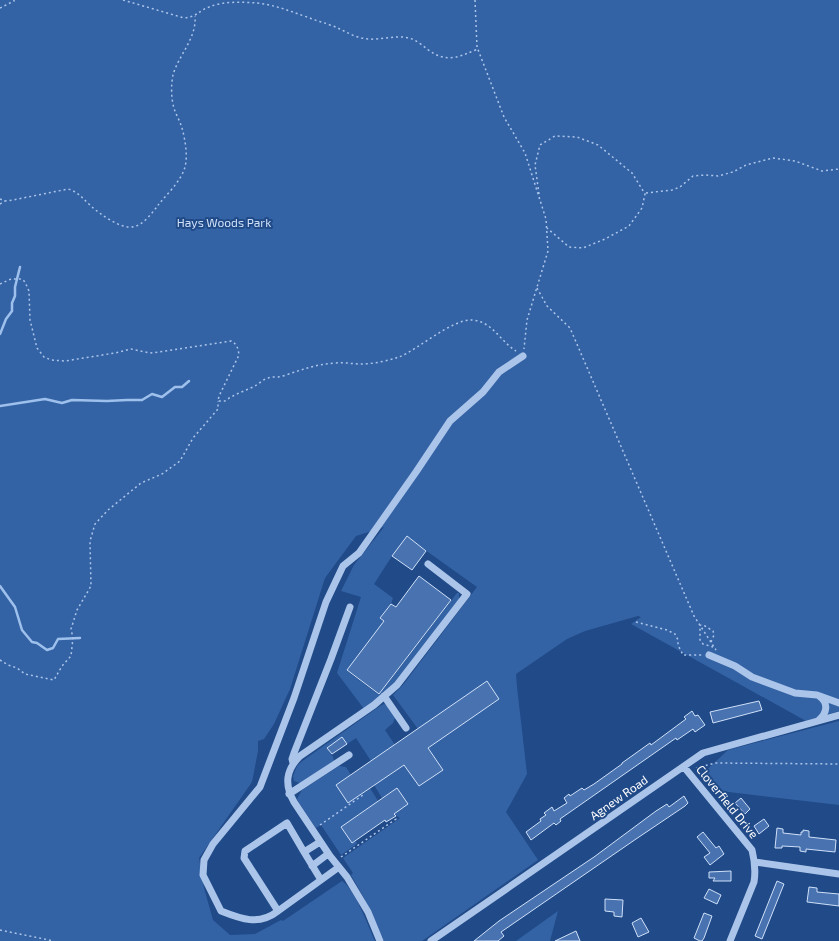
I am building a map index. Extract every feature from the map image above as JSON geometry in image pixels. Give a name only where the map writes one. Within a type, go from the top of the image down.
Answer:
[{"type":"street","points":[[336,864],[321,880],[269,918],[244,920],[221,911],[203,875],[204,860],[213,844],[260,787],[294,698],[326,602],[343,566],[359,553],[450,421],[483,392],[499,372],[523,356]]},
{"type":"street","points":[[380,941],[368,912],[345,875],[328,854],[289,794],[287,783],[289,772],[293,763],[300,756],[374,705],[397,685],[467,594],[428,564]]},
{"type":"street","points":[[293,763],[292,758],[332,659],[350,607]]},
{"type":"street","points":[[708,655],[723,660],[759,680],[795,693],[817,695],[839,703]]},
{"type":"street","points":[[817,695],[824,701],[826,707],[826,712],[817,722]]},
{"type":"street","points":[[384,696],[406,728]]},
{"type":"street","name":"Agnew Road","points":[[431,941],[703,753],[839,715]]},
{"type":"street","points":[[289,794],[349,755]]},
{"type":"street","name":"Cloverfield Drive","points":[[684,767],[752,850],[756,862]]},
{"type":"street","points":[[278,911],[244,858],[245,852],[287,823],[321,880]]},
{"type":"street","points":[[304,852],[320,842]]},
{"type":"street","points":[[312,866],[328,854]]},
{"type":"street","points":[[730,941],[754,882],[756,862],[839,874]]},
{"type":"path","points":[[0,8],[14,2],[14,0]]},
{"type":"path","points":[[122,0],[184,18],[192,18],[208,7],[220,4],[257,3],[283,8],[330,24],[362,38],[377,40],[400,37],[411,38],[422,44],[434,54],[443,58],[453,58],[478,49]]},
{"type":"path","points":[[218,401],[225,401],[233,395],[255,386],[267,378],[281,377],[312,365],[336,362],[362,364],[382,362],[399,357],[414,350],[455,324],[472,320],[491,328],[510,348],[523,356],[527,320],[548,251],[546,219],[525,153],[504,117],[478,49],[475,0]]},
{"type":"path","points":[[0,204],[5,201],[68,189],[74,191],[92,207],[120,225],[131,228],[140,224],[152,213],[180,178],[185,167],[186,156],[182,127],[174,107],[172,86],[174,74],[189,42],[196,16]]},
{"type":"path","points":[[540,200],[535,165],[540,145],[555,136],[577,137],[598,145],[632,173],[645,194],[642,208],[629,226],[605,239],[583,248],[569,247],[547,228]]},
{"type":"path","points":[[645,194],[676,189],[693,176],[718,176],[733,172],[746,165],[774,158],[795,161],[822,171],[839,169]]},
{"type":"path","points":[[0,199],[5,201]]},
{"type":"path","points":[[0,284],[11,279],[22,279],[25,282],[29,291],[30,320],[37,348],[44,357],[51,360],[65,362],[131,349],[150,353],[231,341],[235,343],[238,348],[239,355],[219,396],[218,410],[194,438],[180,461],[162,474],[141,484],[108,510],[95,524],[90,542],[91,586],[77,610],[71,629],[71,656],[62,666],[56,678],[54,680],[25,674],[17,668],[0,660]]},
{"type":"path","points":[[537,288],[547,306],[570,328],[688,601],[700,625],[723,660]]},
{"type":"path","points":[[636,622],[662,628],[674,634],[678,640],[678,645],[683,655],[708,655]]},
{"type":"path","points":[[700,625],[713,631],[714,635],[712,642]]},
{"type":"path","points":[[700,625],[700,640],[703,644],[715,647]]},
{"type":"path","points":[[684,767],[697,768],[715,763],[839,764]]},
{"type":"path","points":[[318,826],[363,796],[363,794]]},
{"type":"path","points":[[336,864],[396,820],[394,817]]},
{"type":"path","points":[[0,930],[54,941]]},
{"type":"green space","name":"Hays Woods Park","points":[[0,0],[839,0],[839,711],[806,721],[631,624],[641,617],[638,616],[585,631],[567,639],[516,674],[527,774],[506,812],[538,860],[422,941],[384,941],[364,898],[351,875],[353,873],[343,858],[400,818],[394,814],[408,804],[397,788],[382,798],[374,785],[407,763],[408,769],[419,786],[443,770],[428,748],[487,682],[418,729],[393,695],[403,685],[477,587],[407,537],[392,556],[374,584],[393,598],[391,604],[380,618],[384,621],[347,671],[379,695],[457,593],[459,593],[459,599],[395,684],[364,709],[337,673],[361,597],[341,591],[354,565],[384,527],[356,536],[325,578],[290,689],[274,724],[264,739],[258,741],[258,751],[252,782],[199,858],[204,888],[213,920],[230,935],[255,934],[281,920],[283,921],[342,881],[352,892],[375,941],[0,941]]},
{"type":"green space","points":[[384,704],[388,706],[395,718],[393,723],[385,730],[395,745],[371,761],[356,738],[347,744],[342,738],[327,748],[334,761],[300,783],[294,781],[293,776],[297,766],[301,762]]},
{"type":"green space","points":[[839,721],[839,805],[712,790],[701,775],[728,750]]},
{"type":"green space","points":[[339,766],[346,767],[351,775],[336,785],[348,803],[370,788],[378,801],[341,827],[352,843],[355,841],[357,843],[341,855],[321,825],[316,828],[297,799],[302,790]]},
{"type":"green space","points":[[558,911],[550,941],[516,941]]},
{"type":"building","points":[[407,536],[426,551],[412,570],[392,556]]},
{"type":"building","points":[[419,576],[451,600],[379,694],[347,670],[384,621],[380,618],[391,604],[396,607]]},
{"type":"building","points":[[487,681],[499,699],[428,748],[443,770],[419,786],[404,765],[348,803],[336,785]]},
{"type":"building","points":[[759,701],[762,710],[713,723],[710,712]]},
{"type":"building","points":[[692,711],[695,716],[698,715],[705,725],[695,732],[693,729],[677,740],[676,738],[560,819],[561,821],[556,825],[554,823],[531,840],[526,832],[541,821],[540,819],[546,815],[544,813],[552,807],[554,811],[567,803],[564,798],[569,794],[570,796],[582,788],[584,790],[594,784],[686,719],[684,717]]},
{"type":"building","points":[[342,737],[347,744],[332,754],[327,748]]},
{"type":"building","points":[[397,788],[408,804],[394,814],[396,816],[386,822],[385,820],[352,843],[341,827]]},
{"type":"building","points":[[684,796],[688,803],[685,806],[501,932],[504,936],[498,941],[474,941],[499,921],[594,857],[656,811],[667,804],[669,807]]},
{"type":"building","points":[[741,798],[750,809],[745,814],[735,803]]},
{"type":"building","points":[[764,819],[769,826],[759,834],[754,826]]},
{"type":"building","points":[[777,828],[783,829],[783,833],[801,835],[803,830],[809,831],[809,837],[836,840],[835,852],[806,849],[806,852],[800,851],[800,847],[782,846],[782,848],[775,848]]},
{"type":"building","points":[[703,832],[716,848],[719,846],[724,854],[710,865],[704,857],[710,853],[697,837]]},
{"type":"building","points":[[731,871],[731,881],[713,881],[715,878],[709,878],[709,872]]},
{"type":"building","points":[[777,881],[784,884],[762,939],[755,936]]},
{"type":"building","points":[[809,887],[817,888],[817,892],[839,894],[839,906],[807,902]]},
{"type":"building","points":[[709,889],[721,895],[717,904],[704,898]]},
{"type":"building","points":[[605,899],[623,900],[622,917],[614,916],[614,912],[605,911]]},
{"type":"building","points":[[704,913],[712,916],[704,938],[700,941],[694,938]]},
{"type":"building","points":[[641,918],[649,932],[638,937],[632,923]]},
{"type":"building","points":[[576,931],[580,941],[555,941]]},
{"type":"waterway","points":[[0,334],[6,319],[12,311],[12,303],[15,296],[15,287],[20,267]]},
{"type":"waterway","points":[[0,406],[45,399],[62,403],[72,400],[142,400],[152,394],[162,397],[175,387],[182,387],[189,381]]},
{"type":"waterway","points":[[0,586],[15,607],[22,630],[32,642],[37,643],[47,650],[53,648],[58,639],[80,638]]}]
